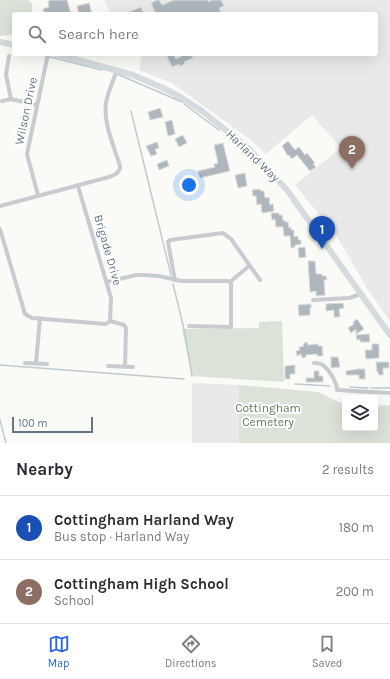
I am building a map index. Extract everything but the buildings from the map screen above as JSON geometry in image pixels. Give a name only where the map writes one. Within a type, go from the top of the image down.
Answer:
[{"type":"main road","points":[[0,42],[12,45]]},
{"type":"main road","name":"Harland Way","points":[[64,56],[134,75],[163,88],[202,111],[249,149],[288,190],[390,335]]},
{"type":"street","points":[[9,56],[6,75],[11,99]]},
{"type":"street","name":"Wilson Drive","points":[[38,195],[27,154],[48,56]]},
{"type":"street","points":[[0,206],[113,176],[120,169],[109,129],[106,109],[107,99],[117,70]]},
{"type":"street","points":[[2,101],[11,99],[37,105]]},
{"type":"street","name":"Brigade Drive","points":[[78,186],[111,298],[110,321]]},
{"type":"street","points":[[0,229],[25,314],[32,318],[106,324],[110,321],[124,325],[126,328],[125,367]]},
{"type":"street","points":[[175,280],[168,242],[172,238],[223,233],[230,239],[260,280]]},
{"type":"street","points":[[107,282],[143,274],[175,280],[230,282],[249,266]]},
{"type":"street","points":[[188,326],[230,327],[232,283],[230,282]]},
{"type":"street","points":[[313,300],[349,298],[361,294]]},
{"type":"street","points":[[36,363],[40,318]]},
{"type":"street","points":[[25,363],[47,364]]},
{"type":"street","points":[[314,363],[326,367],[336,383],[337,390],[390,393]]},
{"type":"street","points":[[108,366],[133,368]]},
{"type":"shaded area","points":[[104,0],[390,0],[390,321],[368,290],[336,235],[295,185],[341,148],[312,115],[266,154],[248,138],[172,83],[139,70],[142,56],[378,56],[378,12],[110,12]]},
{"type":"shaded area","points":[[192,383],[239,385],[239,443],[192,443]]},
{"type":"green space","points":[[0,0],[29,0],[32,4],[32,12],[12,12],[12,35],[0,36]]},
{"type":"green space","points":[[282,321],[284,382],[192,376],[182,329],[259,328],[259,322]]},
{"type":"green space","name":"Cottingham Cemetery","points":[[239,385],[318,392],[342,404],[342,431],[378,431],[378,406],[390,405],[390,443],[239,443]]},
{"type":"waterway","points":[[46,56],[102,70]]},
{"type":"waterway","points":[[117,74],[182,102]]},
{"type":"waterway","points":[[184,104],[219,130]]},
{"type":"waterway","points":[[131,111],[171,275]]},
{"type":"waterway","points":[[173,284],[184,329],[192,376]]},
{"type":"waterway","points":[[0,365],[184,379]]},
{"type":"waterway","points":[[295,384],[330,386]]},
{"type":"waterway","points":[[350,387],[368,388]]},
{"type":"waterway","points":[[371,388],[390,388]]},
{"type":"waterway","points":[[0,420],[6,443]]},
{"type":"place","name":"Cottingham High School","points":[[352,169]]},
{"type":"place","name":"Cottingham Harland Way","points":[[322,249]]}]
